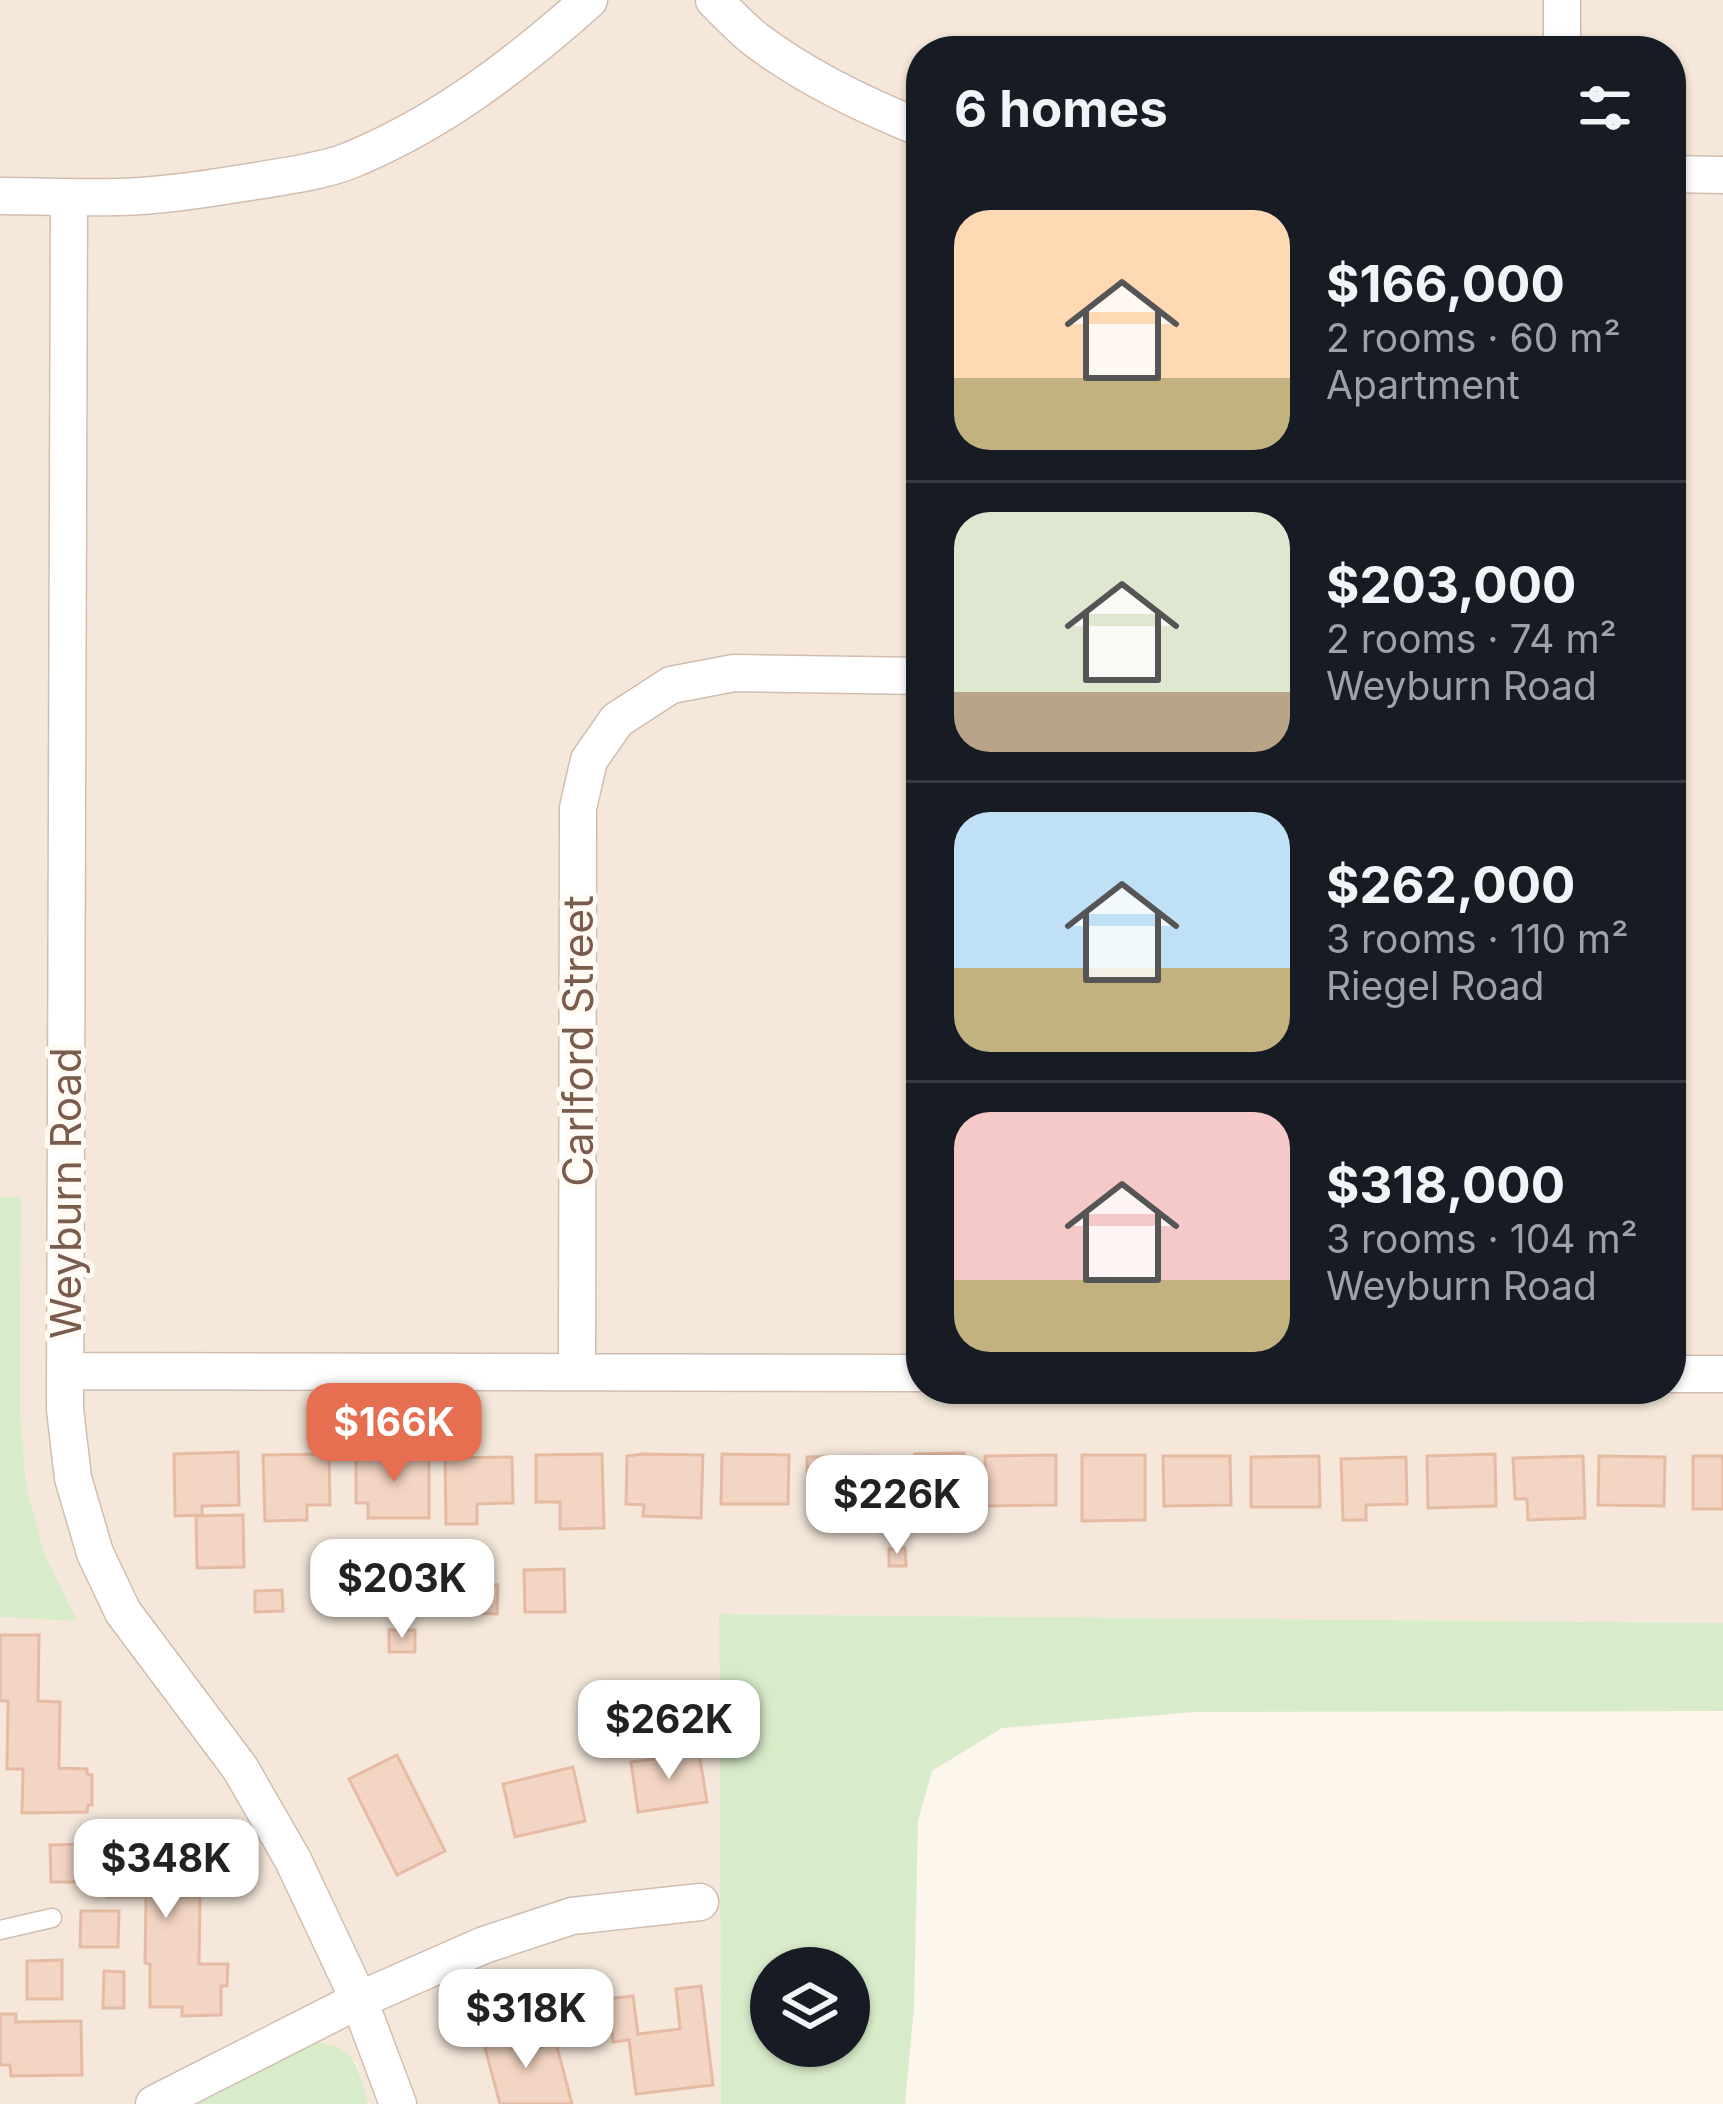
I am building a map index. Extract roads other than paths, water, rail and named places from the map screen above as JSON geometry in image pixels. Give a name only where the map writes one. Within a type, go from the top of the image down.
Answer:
[{"type":"street","points":[[0,196],[123,197],[197,190],[342,164],[417,129],[483,87],[589,0]]},
{"type":"street","points":[[714,0],[754,38],[809,75],[906,122]]},
{"type":"street","points":[[1562,0],[1562,36]]},
{"type":"street","points":[[1686,175],[1723,175]]},
{"type":"street","name":"Weyburn Road","points":[[69,197],[65,1409],[73,1478],[95,1553],[123,1612],[240,1768],[293,1860],[359,2000],[398,2104]]},
{"type":"street","name":"Carlford Street","points":[[577,1372],[578,808],[589,760],[617,721],[670,685],[734,673],[906,676]]},
{"type":"street","points":[[66,1371],[906,1373]]},
{"type":"street","points":[[1686,1374],[1723,1375]]},
{"type":"street","points":[[154,2104],[359,2000],[484,1945],[572,1916],[700,1902]]},
{"type":"lane","points":[[0,1930],[52,1918]]}]
